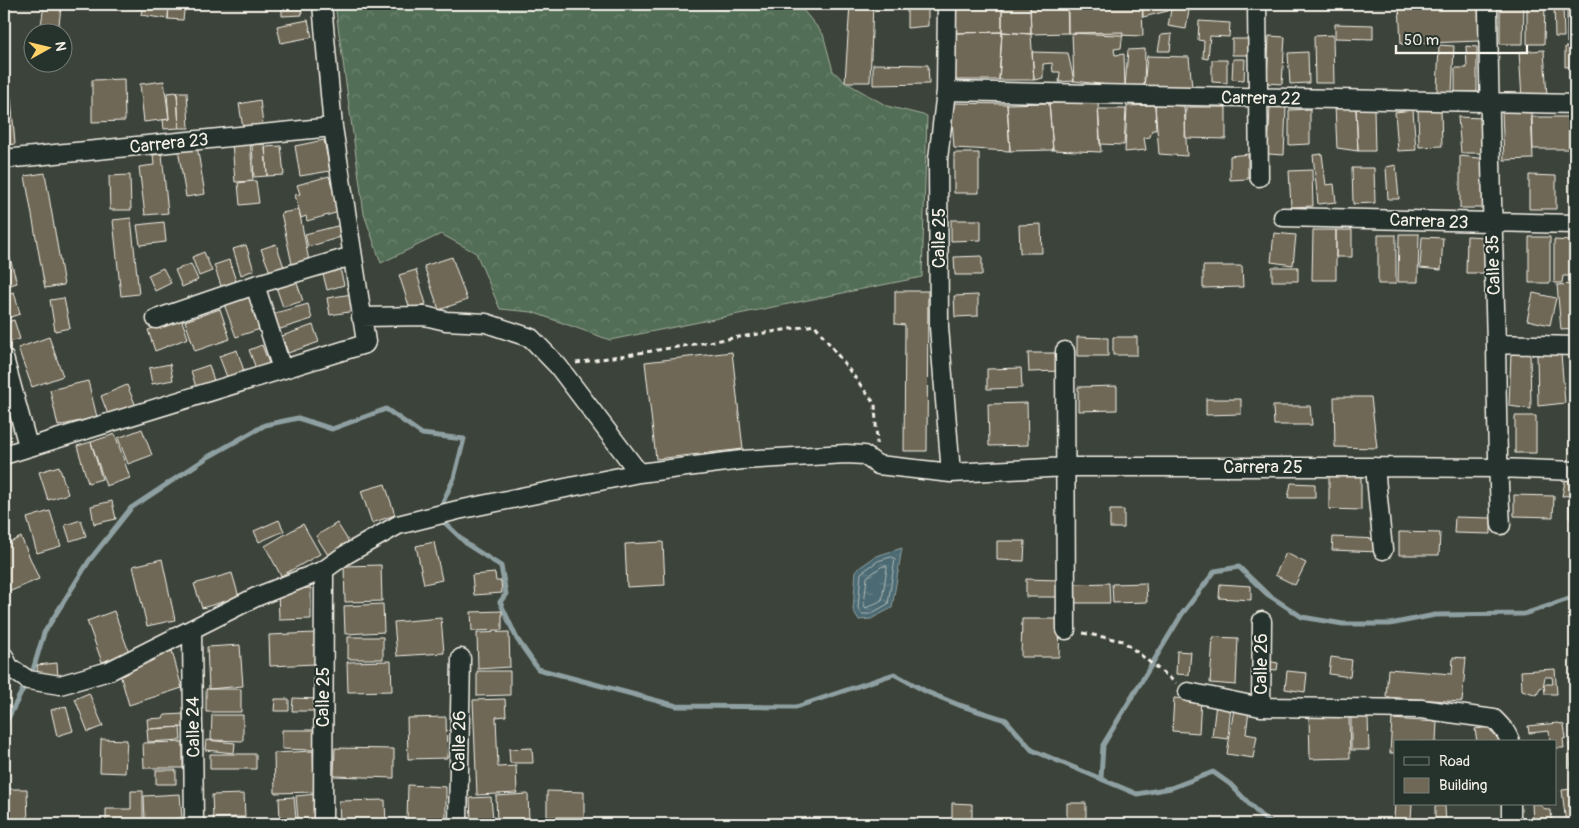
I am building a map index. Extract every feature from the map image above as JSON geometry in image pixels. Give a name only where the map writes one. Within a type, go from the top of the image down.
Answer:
[{"type":"street","points":[[4,455],[28,446],[362,345],[366,342],[334,127],[322,4]]},
{"type":"street","name":"Calle 25","points":[[947,4],[946,91],[938,159],[939,327],[951,473]]},
{"type":"street","points":[[1257,4],[1259,177]]},
{"type":"street","name":"Calle 35","points":[[1488,4],[1488,103],[1500,526]]},
{"type":"street","name":"Carrera 22","points":[[946,91],[1575,104]]},
{"type":"street","name":"Carrera 23","points":[[4,159],[334,127]]},
{"type":"street","name":"Carrera 23","points":[[1283,217],[1575,224]]},
{"type":"street","points":[[156,319],[256,284],[352,256]]},
{"type":"street","points":[[256,284],[282,369]]},
{"type":"street","points":[[361,316],[425,316],[446,321],[486,323],[531,338],[558,366],[639,472]]},
{"type":"street","points":[[1496,344],[1575,346]]},
{"type":"street","points":[[1065,351],[1066,630]]},
{"type":"street","points":[[4,358],[28,446]]},
{"type":"street","name":"Carrera 25","points":[[4,656],[9,667],[28,680],[60,685],[109,671],[256,597],[324,570],[345,555],[398,525],[458,510],[639,472],[742,460],[846,454],[864,455],[878,465],[951,473],[1066,467],[1375,467],[1575,471]]},
{"type":"street","points":[[1375,467],[1383,550]]},
{"type":"street","name":"Calle 25","points":[[323,824],[324,570]]},
{"type":"street","name":"Calle 26","points":[[1261,707],[1262,621]]},
{"type":"street","name":"Calle 24","points":[[192,629],[194,824]]},
{"type":"street","name":"Calle 26","points":[[458,824],[461,658]]},
{"type":"street","points":[[1188,692],[1261,707],[1430,710],[1494,719],[1510,740]]},
{"type":"street","points":[[1511,806],[1511,824]]},
{"type":"path","points":[[558,366],[815,325],[875,404],[878,465]]},
{"type":"path","points":[[1066,630],[1123,641],[1188,692]]},
{"type":"green space","points":[[335,4],[669,4],[728,10],[803,10],[823,34],[833,71],[845,82],[887,106],[927,116],[922,277],[610,340],[532,312],[500,309],[476,253],[441,234],[381,263],[364,214]]},
{"type":"water","points":[[902,548],[892,608],[871,619],[859,620],[853,610],[856,570],[876,556]]},
{"type":"building","points":[[68,4],[98,4],[98,8],[68,9]]},
{"type":"building","points":[[110,4],[141,4],[140,9]]},
{"type":"building","points":[[143,4],[169,4],[168,19],[141,15]]},
{"type":"building","points":[[169,4],[185,4],[183,20],[168,19]]},
{"type":"building","points":[[282,4],[301,4],[302,15],[282,16]]},
{"type":"building","points":[[850,4],[873,4],[870,82],[845,82]]},
{"type":"building","points":[[955,4],[1002,4],[1002,32],[954,33]]},
{"type":"building","points":[[1002,4],[1030,4],[1031,34],[1002,32]]},
{"type":"building","points":[[1030,4],[1067,4],[1068,33],[1031,34]]},
{"type":"building","points":[[1068,4],[1142,4],[1143,36],[1068,33]]},
{"type":"building","points":[[1143,4],[1169,4],[1168,11],[1143,17]]},
{"type":"building","points":[[1172,4],[1190,4],[1186,29],[1168,26]]},
{"type":"building","points":[[1399,4],[1478,4],[1479,41],[1401,44]]},
{"type":"building","points":[[1500,4],[1524,4],[1523,44],[1500,44]]},
{"type":"building","points":[[1527,4],[1545,4],[1544,44],[1527,44]]},
{"type":"building","points":[[1554,4],[1563,4],[1564,37],[1555,37]]},
{"type":"building","points":[[1567,4],[1575,4],[1575,43],[1567,43]]},
{"type":"building","points":[[44,5],[61,8],[59,22],[41,22]]},
{"type":"building","points":[[907,6],[928,6],[928,26],[907,28]]},
{"type":"building","points":[[308,20],[312,37],[281,43],[277,26]]},
{"type":"building","points":[[1199,21],[1230,23],[1229,37],[1210,36],[1208,59],[1203,58],[1204,41],[1198,40]]},
{"type":"building","points":[[1335,24],[1373,25],[1373,39],[1335,38]]},
{"type":"building","points":[[1002,32],[999,80],[952,80],[954,33]]},
{"type":"building","points":[[1002,32],[1031,34],[1034,80],[999,80]]},
{"type":"building","points":[[1123,32],[1121,48],[1114,49],[1115,55],[1124,54],[1125,87],[1074,81],[1072,33]]},
{"type":"building","points":[[1172,34],[1170,51],[1158,51],[1161,35]]},
{"type":"building","points":[[1333,35],[1334,83],[1315,83],[1314,36]]},
{"type":"building","points":[[1269,36],[1285,37],[1282,84],[1267,83]]},
{"type":"building","points":[[1232,39],[1249,39],[1249,55],[1232,55]]},
{"type":"building","points":[[1439,45],[1454,46],[1452,93],[1437,92]]},
{"type":"building","points":[[1466,46],[1477,47],[1477,92],[1455,92],[1455,68],[1467,68]]},
{"type":"building","points":[[1565,47],[1575,47],[1575,66],[1565,67]]},
{"type":"building","points":[[1145,49],[1144,88],[1125,87],[1128,50]]},
{"type":"building","points":[[1544,50],[1547,97],[1522,99],[1519,52]]},
{"type":"building","points":[[4,52],[7,80],[4,81]]},
{"type":"building","points":[[1032,52],[1068,53],[1074,81],[1059,82],[1060,72],[1053,72],[1052,63],[1043,64],[1043,78],[1034,80]]},
{"type":"building","points":[[1308,52],[1309,83],[1290,84],[1288,53]]},
{"type":"building","points":[[1147,56],[1189,57],[1192,87],[1144,88]]},
{"type":"building","points":[[1233,59],[1245,59],[1244,80],[1232,79]]},
{"type":"building","points":[[1212,60],[1227,60],[1227,83],[1212,82]]},
{"type":"building","points":[[873,64],[928,65],[929,84],[873,85]]},
{"type":"building","points":[[124,79],[125,121],[92,122],[92,80]]},
{"type":"building","points":[[164,81],[169,119],[144,122],[140,84]]},
{"type":"building","points":[[177,92],[179,128],[164,129],[163,120],[169,119],[167,93]]},
{"type":"building","points":[[177,92],[187,92],[189,128],[179,128]]},
{"type":"building","points":[[11,97],[15,144],[4,145],[4,98]]},
{"type":"building","points":[[260,100],[263,125],[243,128],[239,104]]},
{"type":"building","points":[[951,103],[1007,104],[1010,151],[954,148]]},
{"type":"building","points":[[1049,103],[1053,150],[1010,151],[1007,104]]},
{"type":"building","points":[[1049,103],[1098,103],[1101,152],[1053,150]]},
{"type":"building","points":[[1155,105],[1156,130],[1152,130],[1150,137],[1144,138],[1146,150],[1125,152],[1127,106]]},
{"type":"building","points":[[1155,105],[1184,106],[1187,156],[1159,154]]},
{"type":"building","points":[[1335,106],[1356,109],[1358,151],[1337,148]]},
{"type":"building","points":[[1186,107],[1226,107],[1226,139],[1185,138]]},
{"type":"building","points":[[1270,107],[1286,107],[1284,155],[1268,154]]},
{"type":"building","points":[[1441,108],[1442,146],[1419,147],[1418,109]]},
{"type":"building","points":[[1098,109],[1126,109],[1124,145],[1100,144]]},
{"type":"building","points":[[1310,109],[1310,144],[1289,145],[1289,110]]},
{"type":"building","points":[[1356,109],[1374,109],[1375,151],[1358,151]]},
{"type":"building","points":[[1413,110],[1416,150],[1398,151],[1395,112]]},
{"type":"building","points":[[1502,111],[1531,111],[1533,159],[1504,160]]},
{"type":"building","points":[[1458,117],[1482,118],[1483,153],[1461,153]]},
{"type":"building","points":[[1532,117],[1569,117],[1569,149],[1533,149]]},
{"type":"building","points":[[324,140],[330,171],[300,176],[295,146]]},
{"type":"building","points":[[250,141],[253,181],[235,182],[232,142]]},
{"type":"building","points":[[265,144],[267,176],[254,177],[252,145]]},
{"type":"building","points":[[197,146],[205,194],[186,197],[178,149]]},
{"type":"building","points":[[281,146],[284,175],[267,176],[265,147]]},
{"type":"building","points":[[954,153],[979,153],[979,193],[954,193]]},
{"type":"building","points":[[162,154],[168,213],[145,215],[139,167],[154,165],[153,155]]},
{"type":"building","points":[[1248,154],[1248,179],[1230,180],[1230,156]]},
{"type":"building","points":[[1322,154],[1326,185],[1334,184],[1336,202],[1318,204],[1313,155]]},
{"type":"building","points":[[1460,156],[1488,159],[1486,208],[1460,208]]},
{"type":"building","points":[[1571,160],[1575,160],[1575,209],[1572,209]]},
{"type":"building","points":[[1396,165],[1399,199],[1388,199],[1386,167]]},
{"type":"building","points":[[1352,168],[1374,168],[1375,203],[1353,204]]},
{"type":"building","points":[[1312,170],[1313,206],[1291,207],[1289,171]]},
{"type":"building","points":[[45,173],[64,285],[45,288],[25,176]]},
{"type":"building","points":[[130,175],[131,210],[110,210],[109,176]]},
{"type":"building","points":[[1529,175],[1556,176],[1556,209],[1529,209]]},
{"type":"building","points":[[329,176],[339,212],[307,221],[306,216],[301,218],[295,195],[300,194],[297,185]]},
{"type":"building","points":[[256,181],[259,203],[240,205],[238,183]]},
{"type":"building","points":[[299,210],[309,261],[292,264],[281,213]]},
{"type":"building","points":[[131,218],[139,294],[121,296],[113,220]]},
{"type":"building","points":[[951,220],[981,220],[981,240],[951,241]]},
{"type":"building","points":[[164,222],[166,242],[140,245],[137,225]]},
{"type":"building","points":[[1041,224],[1042,253],[1020,253],[1019,225]]},
{"type":"building","points":[[341,225],[344,236],[308,247],[305,234]]},
{"type":"building","points":[[1313,230],[1336,230],[1336,280],[1312,280]]},
{"type":"building","points":[[1336,230],[1352,230],[1352,257],[1336,257]]},
{"type":"building","points":[[1274,233],[1296,235],[1293,265],[1271,262]]},
{"type":"building","points":[[1399,234],[1419,234],[1418,282],[1398,282]]},
{"type":"building","points":[[1378,235],[1396,235],[1396,284],[1378,284]]},
{"type":"building","points":[[1467,236],[1487,237],[1486,273],[1466,273]]},
{"type":"building","points":[[4,237],[17,283],[4,287]]},
{"type":"building","points":[[1422,237],[1443,238],[1441,270],[1420,268]]},
{"type":"building","points":[[1529,237],[1550,237],[1550,283],[1529,283]]},
{"type":"building","points":[[1575,239],[1575,283],[1572,240]]},
{"type":"building","points":[[1554,240],[1572,241],[1572,276],[1563,276],[1562,283],[1554,283]]},
{"type":"building","points":[[276,244],[284,267],[270,272],[261,249]]},
{"type":"building","points":[[246,245],[254,270],[241,275],[233,249]]},
{"type":"building","points":[[204,252],[212,271],[199,276],[192,257]]},
{"type":"building","points":[[982,256],[982,275],[955,275],[954,257]]},
{"type":"building","points":[[452,257],[467,300],[439,310],[424,266]]},
{"type":"building","points":[[229,260],[237,284],[222,289],[214,265]]},
{"type":"building","points":[[191,264],[198,280],[182,287],[175,270]]},
{"type":"building","points":[[1203,266],[1242,266],[1243,287],[1203,288]]},
{"type":"building","points":[[1272,267],[1298,267],[1298,281],[1272,281]]},
{"type":"building","points":[[163,268],[171,283],[155,291],[148,275]]},
{"type":"building","points":[[340,269],[344,285],[327,290],[323,274]]},
{"type":"building","points":[[416,270],[426,304],[410,309],[399,275]]},
{"type":"building","points":[[296,280],[303,301],[283,307],[276,287]]},
{"type":"building","points":[[1573,284],[1575,329],[1561,330],[1557,285]]},
{"type":"building","points":[[895,291],[928,291],[927,451],[904,451],[905,325],[895,324]]},
{"type":"building","points":[[14,292],[20,314],[4,319],[4,295]]},
{"type":"building","points":[[1533,293],[1556,298],[1550,325],[1527,320]]},
{"type":"building","points":[[352,294],[355,311],[330,315],[327,298]]},
{"type":"building","points":[[252,295],[263,328],[236,337],[224,304]]},
{"type":"building","points":[[978,295],[978,316],[955,317],[954,296]]},
{"type":"building","points":[[64,298],[70,328],[55,331],[50,300]]},
{"type":"building","points":[[308,304],[312,319],[277,330],[272,314]]},
{"type":"building","points":[[220,309],[230,339],[195,351],[185,321]]},
{"type":"building","points":[[181,318],[188,338],[155,351],[148,330]]},
{"type":"building","points":[[14,320],[20,339],[5,343],[4,323]]},
{"type":"building","points":[[313,325],[319,342],[288,353],[282,336]]},
{"type":"building","points":[[49,337],[63,376],[32,387],[18,348]]},
{"type":"building","points":[[1077,337],[1108,338],[1108,356],[1077,356]]},
{"type":"building","points":[[1113,337],[1137,337],[1137,355],[1113,355]]},
{"type":"building","points":[[262,345],[270,366],[257,371],[249,350]]},
{"type":"building","points":[[237,350],[244,371],[227,377],[219,356]]},
{"type":"building","points":[[732,352],[743,449],[656,459],[645,362]]},
{"type":"building","points":[[1028,353],[1061,353],[1061,371],[1029,372]]},
{"type":"building","points":[[1511,353],[1530,353],[1531,409],[1509,406]]},
{"type":"building","points":[[1537,353],[1561,354],[1565,403],[1538,406]]},
{"type":"building","points":[[170,364],[173,380],[152,384],[149,368]]},
{"type":"building","points":[[209,365],[215,384],[197,390],[191,371]]},
{"type":"building","points":[[1021,368],[1022,388],[987,389],[987,369]]},
{"type":"building","points":[[88,381],[97,417],[58,426],[50,390]]},
{"type":"building","points":[[127,385],[136,406],[109,417],[101,396]]},
{"type":"building","points":[[1117,386],[1117,410],[1078,411],[1078,387]]},
{"type":"building","points":[[1334,397],[1371,397],[1377,448],[1335,447]]},
{"type":"building","points":[[1206,399],[1241,399],[1241,414],[1206,415]]},
{"type":"building","points":[[1027,403],[1028,445],[989,446],[988,404]]},
{"type":"building","points":[[1273,406],[1310,406],[1312,425],[1274,425]]},
{"type":"building","points":[[1515,416],[1536,416],[1536,453],[1515,453]]},
{"type":"building","points":[[142,429],[152,455],[128,464],[118,438]]},
{"type":"building","points":[[115,434],[130,478],[106,486],[91,442]]},
{"type":"building","points":[[91,442],[102,479],[88,483],[77,446]]},
{"type":"building","points":[[59,466],[68,494],[48,500],[39,472]]},
{"type":"building","points":[[1329,469],[1361,469],[1361,510],[1329,509]]},
{"type":"building","points":[[1566,477],[1575,477],[1575,495],[1562,496]]},
{"type":"building","points":[[1291,483],[1315,484],[1315,498],[1288,498]]},
{"type":"building","points":[[385,484],[395,515],[372,523],[361,491]]},
{"type":"building","points":[[1514,495],[1554,496],[1553,517],[1514,516]]},
{"type":"building","points":[[1569,499],[1575,499],[1575,518],[1569,518]]},
{"type":"building","points":[[112,501],[116,519],[94,524],[91,506]]},
{"type":"building","points":[[1110,510],[1124,510],[1124,528],[1110,528]]},
{"type":"building","points":[[50,511],[61,546],[37,553],[27,518]]},
{"type":"building","points":[[1455,517],[1491,518],[1491,534],[1454,533]]},
{"type":"building","points":[[81,520],[86,536],[70,541],[65,525]]},
{"type":"building","points":[[279,520],[284,531],[259,542],[254,531]]},
{"type":"building","points":[[337,523],[349,542],[328,555],[316,536]]},
{"type":"building","points":[[303,524],[320,554],[281,576],[265,546]]},
{"type":"building","points":[[1399,532],[1440,533],[1439,555],[1399,555]]},
{"type":"building","points":[[21,537],[39,579],[4,594],[4,545]]},
{"type":"building","points":[[1333,537],[1378,539],[1378,552],[1332,550]]},
{"type":"building","points":[[997,541],[1025,541],[1024,561],[997,560]]},
{"type":"building","points":[[434,542],[442,580],[424,584],[416,546]]},
{"type":"building","points":[[663,542],[665,585],[627,587],[625,544]]},
{"type":"building","points":[[1286,553],[1306,563],[1295,585],[1275,575]]},
{"type":"building","points":[[162,559],[175,620],[147,626],[133,566]]},
{"type":"building","points":[[381,565],[382,601],[345,602],[344,566]]},
{"type":"building","points":[[232,573],[239,597],[202,608],[194,584]]},
{"type":"building","points":[[495,573],[496,581],[501,581],[502,593],[474,595],[472,575]]},
{"type":"building","points":[[1026,579],[1060,580],[1060,597],[1026,597]]},
{"type":"building","points":[[1109,583],[1110,603],[1074,603],[1074,584]]},
{"type":"building","points":[[1146,583],[1147,602],[1113,603],[1112,584]]},
{"type":"building","points":[[1220,584],[1251,586],[1251,600],[1219,598]]},
{"type":"building","points":[[311,588],[311,619],[279,620],[278,589]]},
{"type":"building","points":[[383,604],[384,632],[345,634],[344,606]]},
{"type":"building","points":[[114,611],[129,652],[102,662],[87,621]]},
{"type":"building","points":[[502,611],[502,630],[472,631],[471,612]]},
{"type":"building","points":[[441,618],[444,653],[397,656],[394,622]]},
{"type":"building","points":[[1022,619],[1060,619],[1059,657],[1021,657]]},
{"type":"building","points":[[509,632],[510,667],[478,669],[477,633]]},
{"type":"building","points":[[315,633],[316,664],[270,666],[269,635]]},
{"type":"building","points":[[348,637],[383,637],[383,659],[348,659]]},
{"type":"building","points":[[1213,637],[1238,638],[1236,685],[1210,683]]},
{"type":"building","points":[[240,645],[243,686],[209,689],[207,647]]},
{"type":"building","points":[[172,651],[182,688],[129,705],[118,667]]},
{"type":"building","points":[[1177,651],[1191,652],[1189,675],[1176,674]]},
{"type":"building","points":[[1331,657],[1352,660],[1350,677],[1329,674]]},
{"type":"building","points":[[1453,657],[1466,658],[1462,702],[1386,697],[1388,669],[1452,674]]},
{"type":"building","points":[[391,661],[392,691],[348,692],[347,662]]},
{"type":"building","points":[[1267,661],[1278,663],[1277,670],[1266,669]]},
{"type":"building","points":[[57,663],[58,677],[38,679],[37,665]]},
{"type":"building","points":[[1555,669],[1557,694],[1545,694],[1544,684],[1553,684],[1552,677],[1545,677],[1543,687],[1540,688],[1537,695],[1522,690],[1521,671]]},
{"type":"building","points":[[477,671],[510,671],[510,695],[477,696]]},
{"type":"building","points":[[1287,671],[1307,673],[1305,692],[1285,689]]},
{"type":"building","points":[[206,689],[241,689],[241,712],[206,712]]},
{"type":"building","points":[[89,693],[103,726],[88,732],[75,699]]},
{"type":"building","points":[[293,698],[318,699],[318,711],[292,711]]},
{"type":"building","points":[[1174,698],[1201,700],[1199,733],[1172,731]]},
{"type":"building","points":[[275,699],[289,699],[289,711],[274,711]]},
{"type":"building","points":[[505,699],[506,716],[496,717],[498,767],[516,766],[517,793],[477,795],[473,700]]},
{"type":"building","points":[[1216,703],[1231,704],[1228,739],[1212,737]]},
{"type":"building","points":[[66,706],[73,731],[57,736],[51,710]]},
{"type":"building","points":[[1234,708],[1249,710],[1246,734],[1257,736],[1253,758],[1227,754]]},
{"type":"building","points":[[183,714],[184,727],[148,729],[147,719]]},
{"type":"building","points":[[212,715],[243,715],[243,741],[211,740]]},
{"type":"building","points":[[1349,716],[1350,758],[1310,759],[1309,717]]},
{"type":"building","points":[[446,717],[447,758],[408,759],[407,718]]},
{"type":"building","points":[[1368,717],[1369,750],[1351,750],[1351,718]]},
{"type":"building","points":[[1392,719],[1437,722],[1436,740],[1394,740],[1394,753],[1390,753]]},
{"type":"building","points":[[1558,723],[1564,725],[1566,738],[1563,739],[1564,748],[1556,748],[1556,740],[1550,740],[1549,731],[1529,733],[1528,726]]},
{"type":"building","points":[[1497,726],[1500,740],[1477,740],[1475,729]]},
{"type":"building","points":[[180,727],[181,740],[148,742],[147,729]]},
{"type":"building","points":[[282,730],[314,730],[314,750],[282,749]]},
{"type":"building","points":[[101,739],[127,740],[125,773],[100,772]]},
{"type":"building","points":[[206,740],[235,743],[234,753],[205,750]]},
{"type":"building","points":[[183,742],[183,768],[144,768],[143,743]]},
{"type":"building","points":[[1569,743],[1575,743],[1575,770],[1571,771]]},
{"type":"building","points":[[335,748],[394,749],[394,778],[334,776]]},
{"type":"building","points":[[532,748],[533,763],[510,763],[509,749]]},
{"type":"building","points":[[313,751],[314,792],[275,793],[274,753]]},
{"type":"building","points":[[210,754],[256,754],[256,769],[210,769]]},
{"type":"building","points":[[156,770],[176,770],[176,784],[156,784]]},
{"type":"building","points":[[408,785],[446,787],[446,822],[407,820]]},
{"type":"building","points":[[4,789],[27,789],[28,824],[4,824]]},
{"type":"building","points":[[1572,789],[1575,824],[1566,824],[1562,790]]},
{"type":"building","points":[[131,791],[143,791],[143,822],[106,823],[106,809],[131,809]]},
{"type":"building","points":[[547,791],[584,792],[584,817],[547,817]]},
{"type":"building","points":[[180,794],[182,818],[145,821],[144,796]]},
{"type":"building","points":[[244,794],[245,817],[213,818],[212,795]]},
{"type":"building","points":[[316,794],[318,819],[298,820],[296,796]]},
{"type":"building","points":[[528,794],[529,821],[497,823],[496,796]]},
{"type":"building","points":[[294,797],[296,819],[280,820],[279,798]]},
{"type":"building","points":[[491,797],[493,819],[471,820],[470,798]]},
{"type":"building","points":[[385,800],[386,824],[340,824],[339,801]]},
{"type":"building","points":[[952,803],[972,804],[972,822],[952,822]]},
{"type":"building","points":[[1067,803],[1086,803],[1086,824],[1067,824]]},
{"type":"building","points":[[1395,806],[1412,806],[1411,819],[1394,818]]},
{"type":"building","points":[[1435,806],[1445,806],[1446,824],[1435,824]]},
{"type":"building","points":[[1532,806],[1541,806],[1546,810],[1551,810],[1552,824],[1533,824]]},
{"type":"building","points":[[182,820],[182,824],[162,824],[162,821]]},
{"type":"building","points":[[939,822],[972,822],[972,824],[939,824]]},
{"type":"waterway","points":[[4,726],[33,670],[44,633],[89,561],[131,508],[208,457],[265,425],[298,418],[332,429],[386,409],[422,434],[464,439],[454,478],[439,511]]},
{"type":"waterway","points":[[440,518],[468,545],[501,566],[506,594],[500,602],[517,639],[538,669],[677,706],[796,707],[894,674],[927,692],[959,705],[1006,720],[1032,750],[1137,794],[1171,788],[1213,772],[1230,784],[1260,815],[1272,824]]},
{"type":"waterway","points":[[1101,778],[1103,745],[1182,614],[1215,571],[1239,567],[1267,594],[1302,617],[1343,624],[1390,624],[1435,615],[1524,614],[1575,597]]}]
